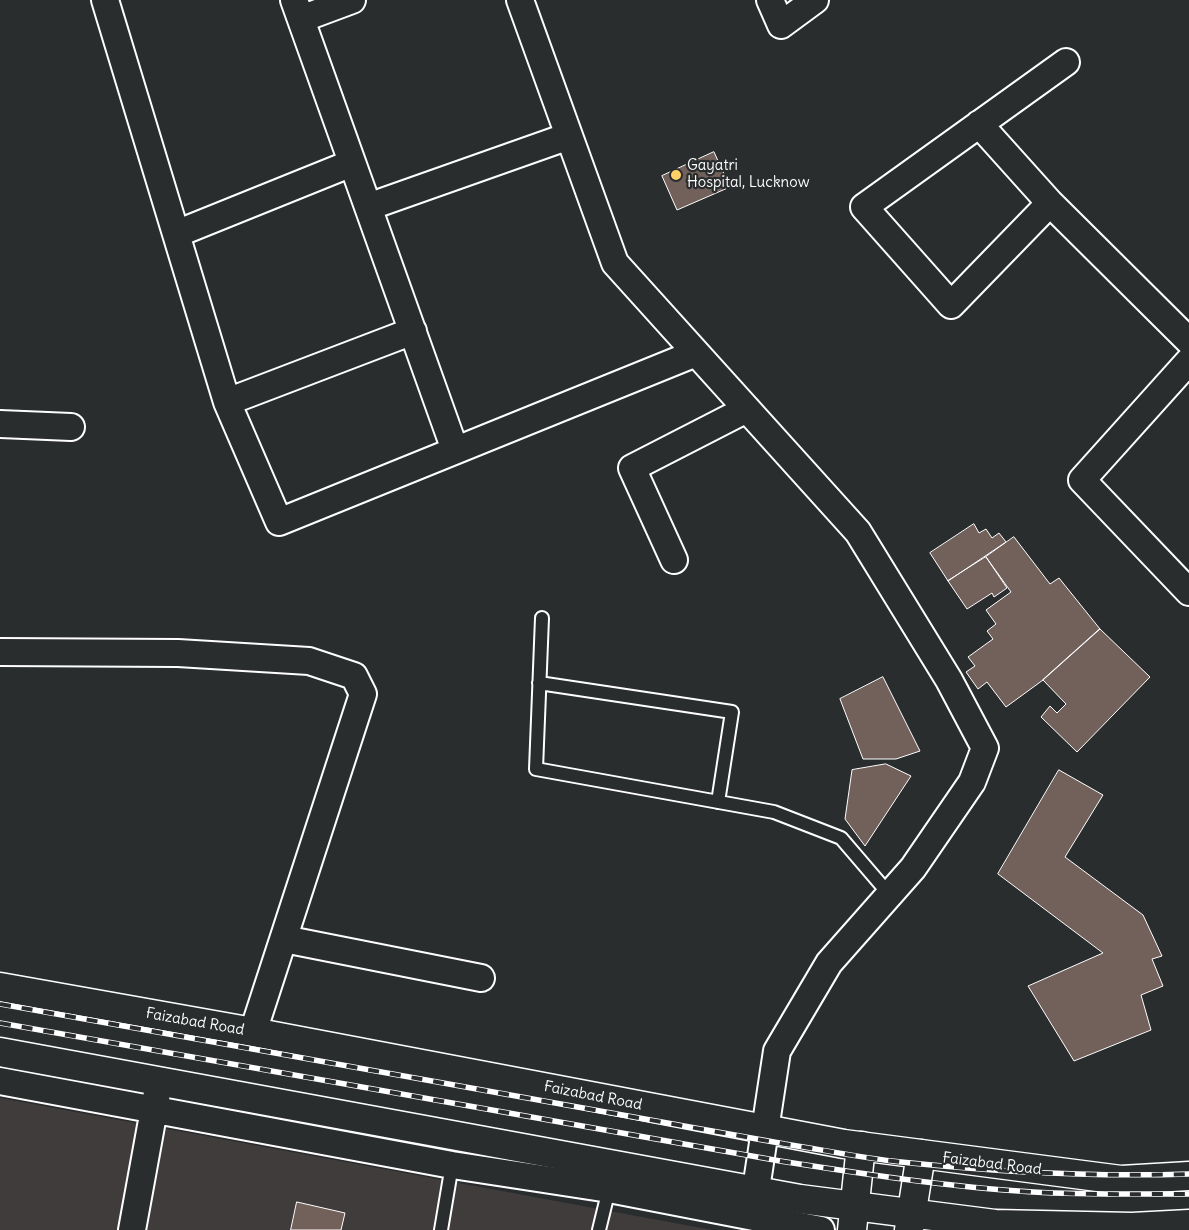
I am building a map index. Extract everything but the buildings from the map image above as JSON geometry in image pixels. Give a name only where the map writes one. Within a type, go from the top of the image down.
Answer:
[{"type":"main road","name":"Faizabad Road","points":[[0,988],[253,1032],[861,1146],[1121,1180],[1189,1176]]},
{"type":"main road","points":[[0,1052],[756,1189],[800,1199],[853,1218],[911,1222],[1132,1227],[1189,1224]]},
{"type":"main road","points":[[853,1218],[861,1146]]},
{"type":"main road","points":[[911,1222],[921,1154]]},
{"type":"street","points":[[105,0],[227,402],[279,522],[696,353]]},
{"type":"street","points":[[352,0],[298,9],[455,450]]},
{"type":"street","points":[[520,0],[615,262],[858,532],[949,680],[985,748],[972,782],[913,868],[829,962],[777,1051],[756,1189]]},
{"type":"street","points":[[770,0],[781,25],[815,0]]},
{"type":"street","points":[[1050,203],[951,305],[864,207],[1066,62]]},
{"type":"street","points":[[979,124],[1050,203],[1189,341]]},
{"type":"street","points":[[368,207],[569,136]]},
{"type":"street","points":[[176,234],[352,163]]},
{"type":"street","points":[[227,402],[413,331]]},
{"type":"street","points":[[1189,361],[1082,480],[1189,592]]},
{"type":"street","points":[[674,560],[632,468],[747,409]]},
{"type":"street","points":[[0,424],[71,427]]},
{"type":"street","points":[[0,652],[178,653],[309,661],[354,676],[363,694],[253,1032]]},
{"type":"street","points":[[284,939],[480,978]]},
{"type":"street","points":[[0,1081],[452,1165],[609,1189],[821,1230]]},
{"type":"street","points":[[132,1230],[159,1081]]},
{"type":"lane","points":[[542,618],[536,768],[774,812],[840,838],[889,894]]},
{"type":"lane","points":[[539,684],[732,712],[718,802]]},
{"type":"lane","points":[[441,1230],[452,1165]]},
{"type":"lane","points":[[599,1230],[609,1189]]},
{"type":"shaded area","points":[[0,1098],[712,1230],[0,1230]]},
{"type":"railway","points":[[0,1004],[872,1158],[937,1166],[1045,1173],[1189,1174]]},
{"type":"railway","points":[[0,1023],[780,1161],[875,1175],[969,1187],[1033,1192],[1189,1194]]},
{"type":"place","name":"Gayatri Hospital, Lucknow","points":[[676,175]]}]
